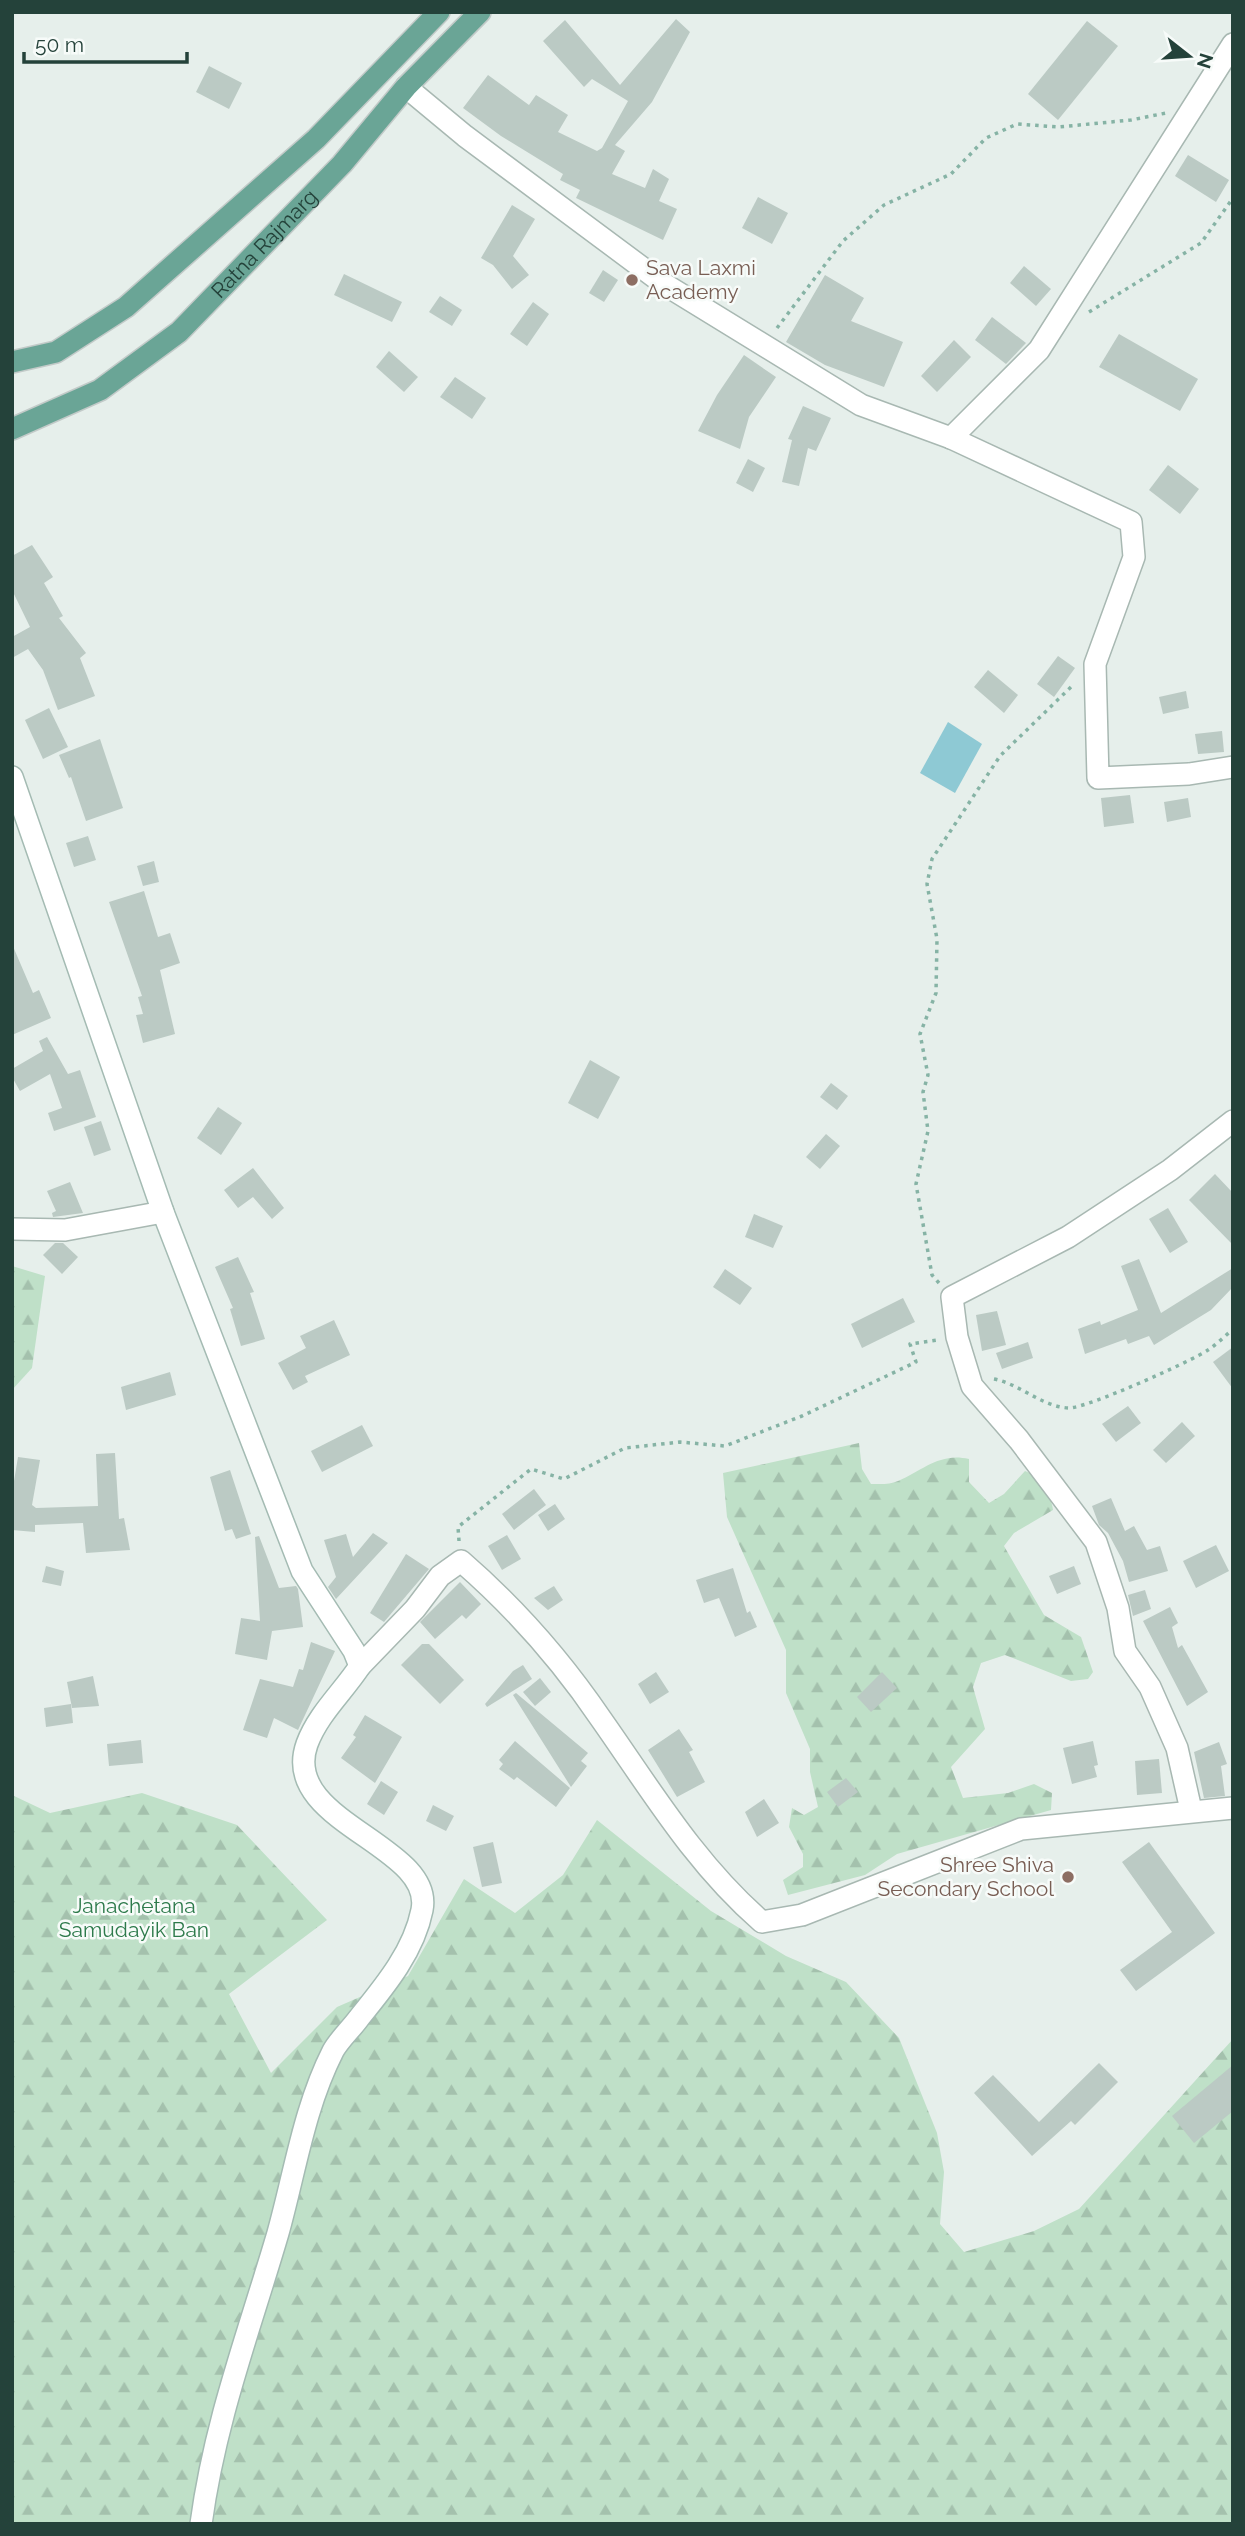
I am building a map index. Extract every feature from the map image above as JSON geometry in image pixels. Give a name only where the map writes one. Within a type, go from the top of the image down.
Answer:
[{"type":"main road","name":"Ratna Rajmarg","points":[[12,362],[56,352],[127,307],[316,139],[439,12]]},
{"type":"main road","name":"Ratna Rajmarg","points":[[12,429],[100,390],[179,332],[342,164],[406,88],[480,12]]},
{"type":"main road","points":[[316,139],[342,164]]},
{"type":"street","points":[[951,438],[1039,350],[1233,44]]},
{"type":"street","points":[[406,88],[465,136],[664,284],[766,344],[861,405],[951,438],[1131,522],[1134,557],[1095,664],[1098,778],[1189,774],[1233,767]]},
{"type":"street","points":[[12,777],[163,1212],[302,1571],[354,1651],[360,1666]]},
{"type":"street","points":[[1191,1810],[1177,1748],[1150,1687],[1125,1651],[1118,1608],[1097,1542],[1019,1440],[972,1386],[957,1337],[952,1297],[1068,1237],[1170,1170],[1233,1121]]},
{"type":"street","points":[[12,1229],[65,1230],[163,1212]]},
{"type":"street","points":[[201,2524],[225,2398],[277,2234],[307,2112],[334,2049],[384,1987],[406,1951],[418,1927],[423,1905],[422,1888],[404,1865],[337,1817],[310,1784],[304,1768],[307,1745],[332,1700],[360,1666],[415,1609],[440,1576],[460,1561],[524,1620],[600,1716],[710,1872],[762,1922],[802,1915],[1021,1829],[1191,1810],[1233,1808]]},
{"type":"path","points":[[766,344],[843,241],[884,205],[951,174],[986,138],[1017,124],[1059,127],[1131,120],[1164,112],[1185,118]]},
{"type":"path","points":[[1055,324],[1081,316],[1201,243],[1233,198]]},
{"type":"path","points":[[952,1297],[932,1275],[916,1184],[929,1131],[923,1092],[928,1075],[920,1034],[936,993],[937,939],[927,884],[932,859],[1000,757],[1095,664]]},
{"type":"path","points":[[972,1386],[996,1379],[1044,1401],[1070,1408],[1130,1387],[1208,1350],[1233,1329]]},
{"type":"path","points":[[460,1561],[458,1527],[531,1469],[564,1479],[625,1448],[680,1442],[725,1446],[802,1416],[916,1362],[911,1344],[957,1337]]},
{"type":"green space","points":[[12,1266],[45,1276],[32,1368],[12,1390]]},
{"type":"green space","points":[[859,1443],[862,1469],[871,1484],[895,1482],[932,1463],[959,1457],[969,1459],[969,1482],[989,1503],[1004,1494],[1025,1471],[1035,1477],[1047,1493],[1053,1510],[1014,1533],[1004,1546],[1044,1615],[1081,1637],[1093,1672],[1088,1679],[1071,1681],[1005,1655],[981,1663],[973,1687],[985,1729],[951,1767],[963,1798],[1008,1793],[1034,1784],[1052,1793],[1051,1810],[897,1854],[865,1875],[788,1895],[783,1880],[803,1867],[803,1854],[789,1827],[792,1808],[804,1815],[818,1807],[810,1772],[810,1749],[786,1693],[786,1650],[727,1517],[723,1473]]},
{"type":"green space","name":"Janachetana Samudayik Ban","points":[[142,1793],[237,1825],[327,1920],[229,1994],[271,2073],[337,2007],[408,1976],[464,1879],[515,1913],[563,1875],[597,1820],[711,1911],[786,1956],[846,1982],[899,2038],[937,2133],[944,2172],[940,2224],[964,2252],[1034,2231],[1079,2209],[1233,2039],[1233,2524],[12,2524],[12,1795],[50,1813]]},
{"type":"water","points":[[948,722],[982,744],[955,793],[920,773]]},
{"type":"building","points":[[676,19],[690,32],[652,102],[615,145],[625,151],[612,174],[645,188],[653,169],[669,179],[659,201],[677,209],[663,240],[576,198],[580,190],[560,180],[563,174],[501,136],[463,108],[488,75],[529,105],[536,95],[568,115],[558,132],[597,151],[602,148],[628,101],[592,79],[584,87],[543,41],[565,20],[620,85]]},
{"type":"building","points":[[1087,21],[1118,46],[1058,120],[1028,94]]},
{"type":"building","points":[[209,66],[242,83],[229,109],[196,92]]},
{"type":"building","points":[[1188,155],[1229,180],[1216,202],[1175,176]]},
{"type":"building","points":[[758,197],[788,213],[772,244],[742,228]]},
{"type":"building","points":[[512,205],[535,219],[513,256],[529,275],[512,289],[493,265],[481,258]]},
{"type":"building","points":[[1024,266],[1051,289],[1036,306],[1010,283]]},
{"type":"building","points":[[603,270],[618,280],[604,302],[589,293]]},
{"type":"building","points":[[344,274],[402,302],[392,322],[334,295]]},
{"type":"building","points":[[825,275],[864,298],[851,321],[903,342],[884,387],[825,365],[786,342]]},
{"type":"building","points":[[440,296],[462,310],[452,326],[429,312]]},
{"type":"building","points":[[533,302],[549,314],[527,346],[510,334]]},
{"type":"building","points":[[992,317],[1026,343],[1006,364],[975,340]]},
{"type":"building","points":[[1119,334],[1198,379],[1180,411],[1099,367]]},
{"type":"building","points":[[954,340],[971,357],[937,392],[921,376]]},
{"type":"building","points":[[389,351],[418,377],[404,392],[376,367]]},
{"type":"building","points":[[744,355],[776,377],[749,417],[740,449],[698,431],[717,395]]},
{"type":"building","points":[[455,377],[486,398],[472,419],[440,397]]},
{"type":"building","points":[[803,406],[831,418],[816,451],[808,448],[799,486],[782,482],[792,440],[788,439]]},
{"type":"building","points":[[748,459],[765,468],[753,492],[736,483]]},
{"type":"building","points":[[1168,465],[1199,489],[1180,514],[1149,490]]},
{"type":"building","points":[[32,545],[53,577],[44,583],[63,616],[59,618],[86,653],[80,658],[95,696],[58,710],[43,670],[28,649],[12,658],[12,637],[30,627],[12,590],[12,556]]},
{"type":"building","points":[[1058,656],[1075,668],[1054,697],[1037,684]]},
{"type":"building","points":[[988,670],[1018,695],[1004,713],[974,687]]},
{"type":"building","points":[[1186,691],[1189,708],[1163,714],[1159,697]]},
{"type":"building","points":[[49,708],[68,747],[43,759],[25,720]]},
{"type":"building","points":[[1222,731],[1224,752],[1198,754],[1195,734]]},
{"type":"building","points":[[100,739],[123,808],[86,821],[71,777],[69,778],[59,755]]},
{"type":"building","points":[[1130,795],[1134,823],[1104,827],[1101,798]]},
{"type":"building","points":[[1188,798],[1191,817],[1167,822],[1164,802]]},
{"type":"building","points":[[88,836],[96,860],[74,867],[66,843]]},
{"type":"building","points":[[154,861],[159,882],[143,886],[137,866]]},
{"type":"building","points":[[144,891],[158,937],[170,933],[180,963],[160,970],[175,1034],[143,1043],[136,1015],[143,1014],[138,997],[142,996],[109,902]]},
{"type":"building","points":[[12,944],[33,993],[39,990],[51,1018],[12,1035]]},
{"type":"building","points":[[47,1037],[68,1074],[80,1070],[96,1117],[54,1131],[48,1113],[62,1108],[50,1074],[20,1091],[12,1077],[12,1069],[43,1051],[39,1041]]},
{"type":"building","points":[[590,1060],[620,1077],[598,1119],[568,1103]]},
{"type":"building","points":[[831,1083],[848,1096],[837,1110],[820,1097]]},
{"type":"building","points":[[218,1107],[242,1123],[221,1155],[197,1138]]},
{"type":"building","points":[[101,1121],[111,1150],[94,1156],[84,1127]]},
{"type":"building","points":[[826,1134],[840,1146],[820,1169],[806,1157]]},
{"type":"building","points":[[253,1168],[284,1208],[272,1219],[253,1197],[238,1208],[224,1190]]},
{"type":"building","points":[[1215,1174],[1233,1193],[1233,1245],[1189,1200]]},
{"type":"building","points":[[70,1182],[83,1213],[53,1217],[52,1213],[56,1211],[47,1191]]},
{"type":"building","points":[[1168,1208],[1188,1242],[1170,1253],[1149,1219]]},
{"type":"building","points":[[754,1214],[783,1226],[773,1248],[745,1237]]},
{"type":"building","points":[[55,1243],[63,1243],[78,1257],[62,1274],[43,1255]]},
{"type":"building","points":[[238,1257],[254,1292],[250,1293],[265,1339],[241,1346],[230,1309],[233,1308],[215,1267]]},
{"type":"building","points":[[1139,1259],[1161,1313],[1233,1268],[1233,1287],[1211,1310],[1154,1345],[1149,1336],[1128,1344],[1126,1339],[1085,1354],[1078,1329],[1100,1321],[1101,1325],[1138,1310],[1121,1266]]},
{"type":"building","points":[[725,1269],[752,1288],[740,1305],[713,1287]]},
{"type":"building","points":[[903,1298],[915,1322],[862,1348],[851,1324]]},
{"type":"building","points":[[997,1311],[1006,1345],[982,1351],[976,1315]]},
{"type":"building","points":[[334,1320],[350,1355],[305,1376],[308,1382],[293,1390],[278,1363],[306,1348],[300,1336]]},
{"type":"building","points":[[1028,1342],[1033,1358],[1002,1369],[996,1353]]},
{"type":"building","points":[[1233,1347],[1233,1389],[1213,1362]]},
{"type":"building","points":[[170,1372],[176,1395],[126,1410],[121,1387]]},
{"type":"building","points":[[1128,1406],[1141,1423],[1116,1442],[1102,1424]]},
{"type":"building","points":[[1182,1422],[1195,1436],[1166,1463],[1153,1450]]},
{"type":"building","points":[[362,1425],[373,1446],[322,1472],[311,1451]]},
{"type":"building","points":[[115,1453],[119,1519],[124,1518],[130,1550],[86,1553],[83,1523],[35,1525],[35,1532],[12,1530],[12,1493],[18,1457],[40,1460],[32,1505],[36,1508],[98,1506],[96,1454]]},
{"type":"building","points":[[230,1470],[251,1534],[236,1539],[232,1529],[225,1531],[210,1477]]},
{"type":"building","points":[[534,1489],[546,1505],[514,1530],[502,1514]]},
{"type":"building","points":[[1111,1498],[1125,1531],[1134,1526],[1147,1550],[1160,1546],[1168,1571],[1129,1582],[1123,1561],[1108,1533],[1099,1525],[1092,1506]]},
{"type":"building","points":[[555,1504],[565,1519],[548,1531],[538,1515]]},
{"type":"building","points":[[373,1533],[388,1543],[336,1599],[328,1587],[336,1577],[324,1540],[346,1534],[353,1557]]},
{"type":"building","points":[[507,1535],[521,1559],[502,1570],[488,1546]]},
{"type":"building","points":[[259,1536],[279,1588],[296,1586],[298,1589],[303,1627],[272,1631],[267,1660],[235,1654],[241,1618],[260,1621],[255,1537]]},
{"type":"building","points":[[1216,1545],[1229,1571],[1196,1588],[1183,1561]]},
{"type":"building","points":[[406,1554],[429,1569],[384,1622],[370,1613]]},
{"type":"building","points":[[46,1566],[64,1571],[61,1586],[42,1582]]},
{"type":"building","points":[[1074,1566],[1081,1584],[1057,1594],[1049,1576]]},
{"type":"building","points":[[733,1568],[747,1613],[750,1611],[757,1627],[735,1637],[719,1598],[704,1603],[696,1580]]},
{"type":"building","points":[[460,1582],[481,1604],[466,1619],[462,1615],[435,1639],[420,1622]]},
{"type":"building","points":[[554,1586],[563,1600],[548,1610],[534,1598]]},
{"type":"building","points":[[1145,1590],[1151,1609],[1133,1616],[1128,1595]]},
{"type":"building","points":[[1170,1607],[1178,1623],[1172,1627],[1178,1648],[1182,1645],[1208,1692],[1187,1706],[1143,1621]]},
{"type":"building","points":[[311,1642],[335,1651],[298,1730],[274,1718],[267,1738],[243,1730],[260,1679],[293,1687],[299,1669],[303,1670]]},
{"type":"building","points":[[422,1644],[429,1644],[464,1680],[440,1704],[401,1665]]},
{"type":"building","points":[[523,1665],[532,1679],[487,1707],[485,1704],[513,1671]]},
{"type":"building","points":[[656,1672],[669,1692],[650,1704],[638,1684]]},
{"type":"building","points":[[882,1672],[897,1688],[871,1712],[857,1697]]},
{"type":"building","points":[[93,1676],[99,1706],[72,1708],[67,1682]]},
{"type":"building","points":[[540,1678],[551,1692],[535,1706],[523,1692]]},
{"type":"building","points":[[516,1693],[588,1753],[581,1761],[587,1766],[571,1787],[513,1695]]},
{"type":"building","points":[[71,1704],[73,1723],[46,1727],[44,1708]]},
{"type":"building","points":[[365,1715],[402,1737],[375,1783],[341,1758],[356,1737],[353,1735]]},
{"type":"building","points":[[679,1729],[693,1750],[689,1752],[705,1782],[677,1797],[648,1750]]},
{"type":"building","points":[[141,1740],[143,1763],[109,1766],[107,1744]]},
{"type":"building","points":[[515,1741],[570,1788],[556,1807],[517,1777],[514,1780],[499,1769],[503,1764],[499,1760]]},
{"type":"building","points":[[1093,1741],[1098,1765],[1094,1766],[1097,1777],[1072,1784],[1063,1748]]},
{"type":"building","points":[[1219,1742],[1227,1764],[1221,1766],[1225,1796],[1204,1798],[1194,1752]]},
{"type":"building","points":[[1159,1759],[1162,1793],[1137,1795],[1135,1761]]},
{"type":"building","points":[[846,1778],[858,1792],[838,1807],[827,1792]]},
{"type":"building","points":[[381,1781],[398,1792],[384,1815],[367,1804]]},
{"type":"building","points":[[764,1799],[779,1823],[757,1837],[745,1812]]},
{"type":"building","points":[[433,1805],[454,1816],[446,1831],[426,1821]]},
{"type":"building","points":[[493,1842],[502,1883],[482,1887],[473,1847]]},
{"type":"building","points":[[1149,1842],[1215,1933],[1136,1991],[1120,1970],[1172,1932],[1122,1862]]},
{"type":"building","points":[[1099,2063],[1118,2082],[1075,2125],[1071,2121],[1032,2156],[974,2093],[993,2075],[1039,2122]]},
{"type":"building","points":[[1233,2065],[1233,2111],[1194,2143],[1172,2116]]},
{"type":"place","name":"Sava Laxmi Academy","points":[[632,280]]},
{"type":"place","name":"Shree Shiva Secondary School","points":[[1068,1877]]}]
